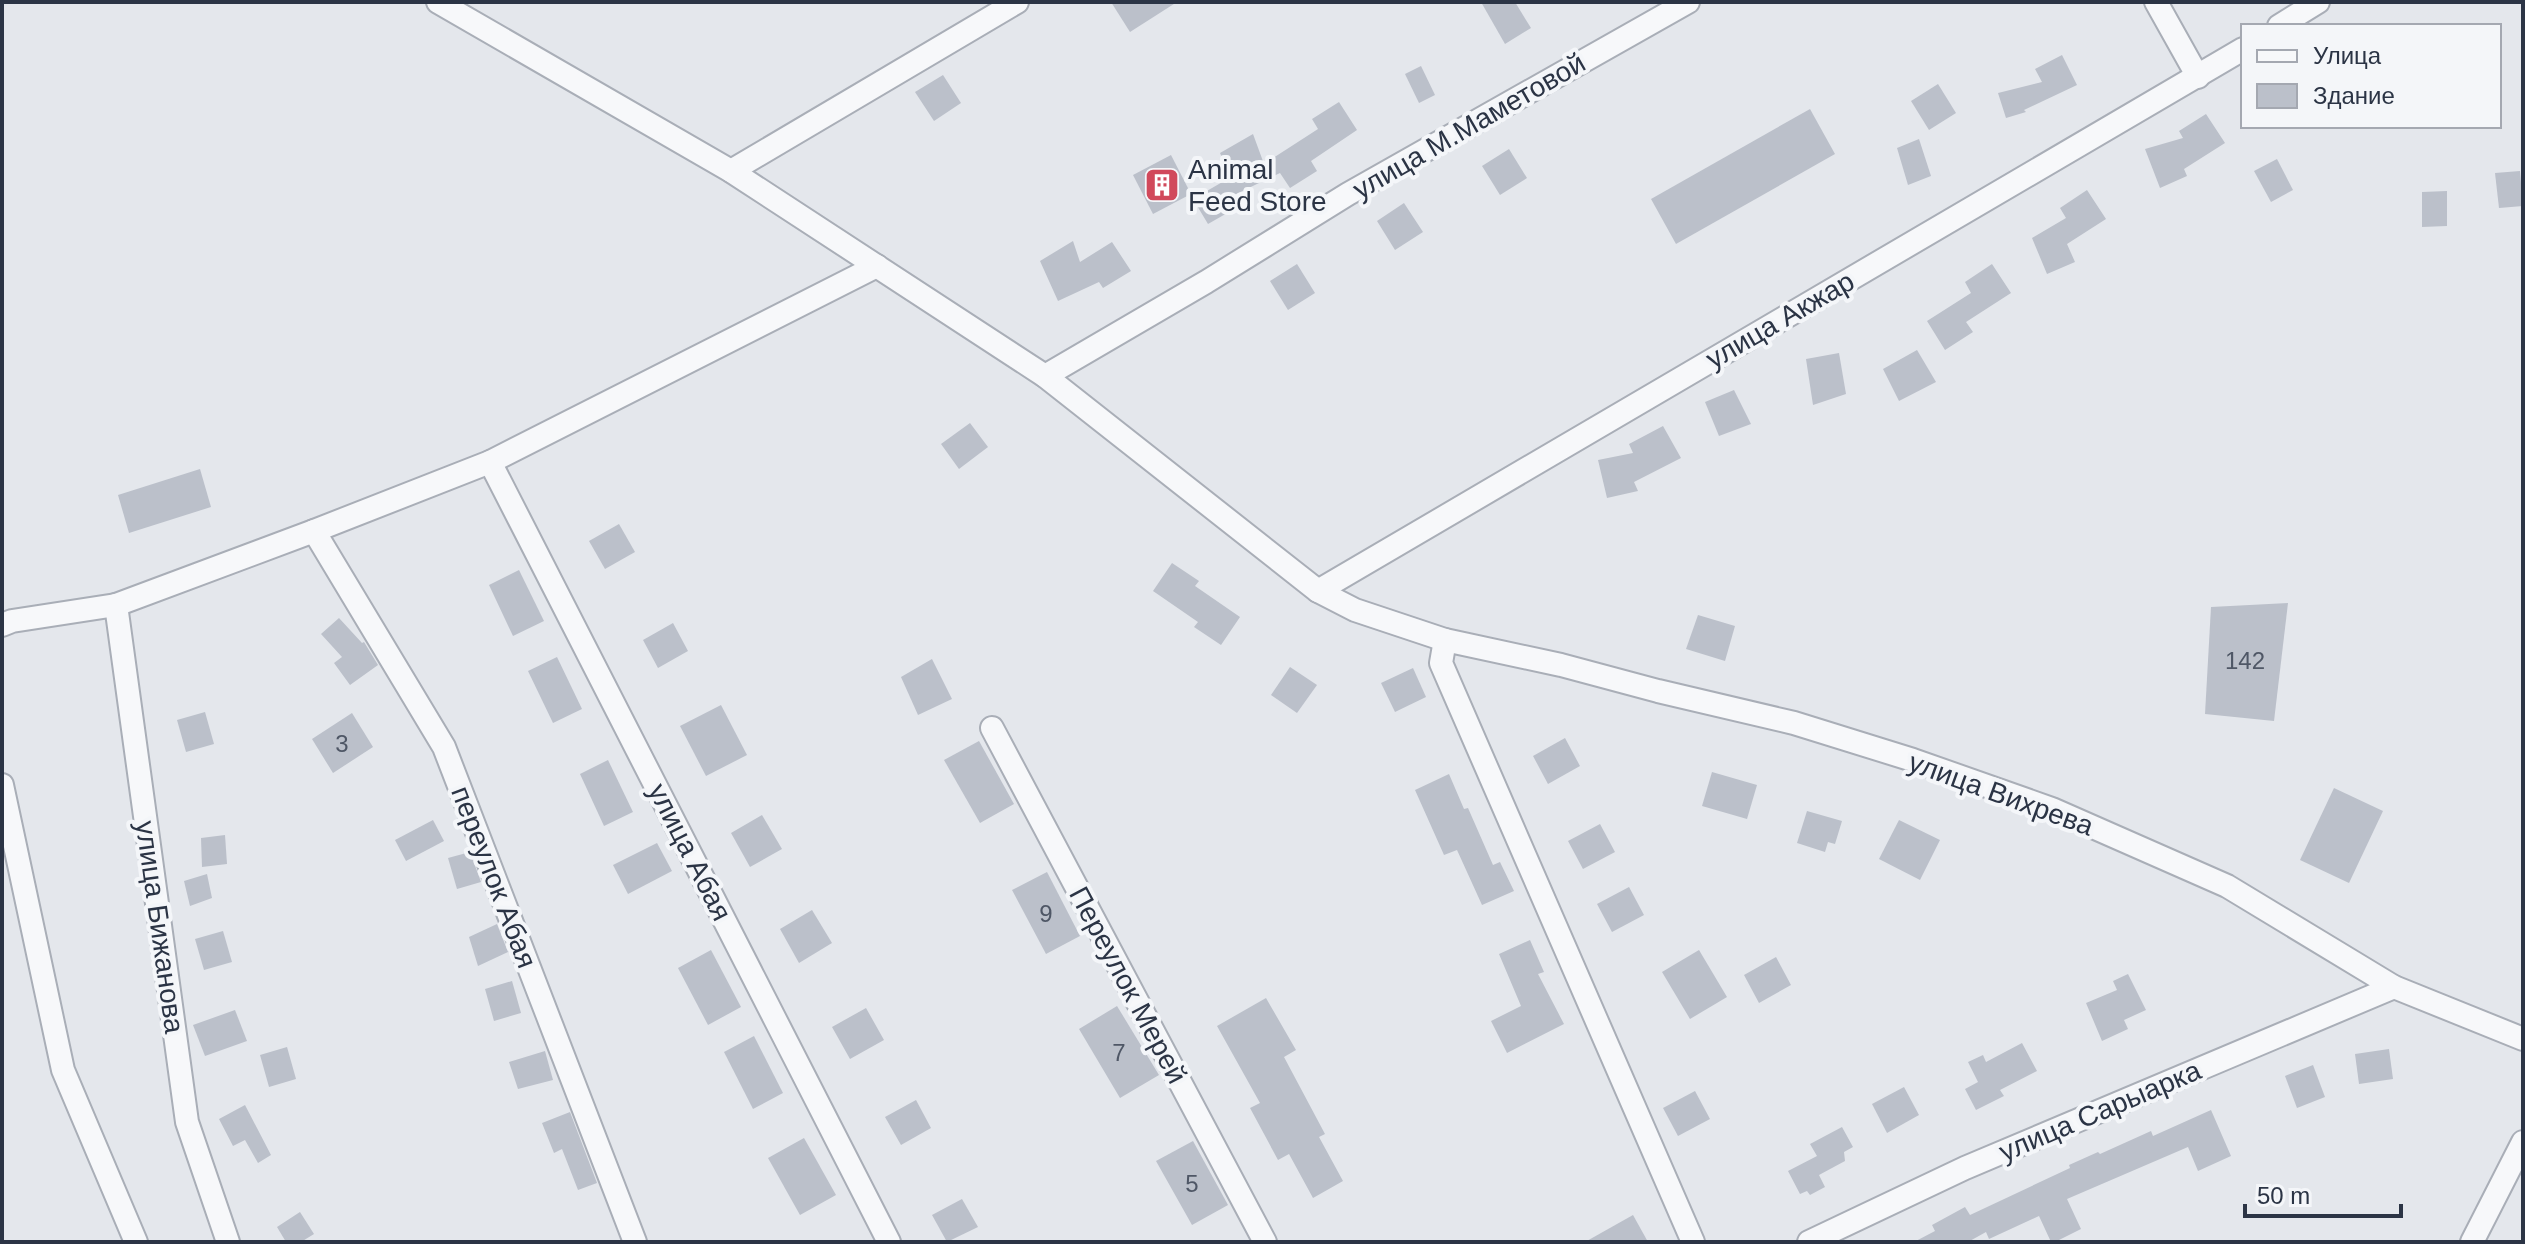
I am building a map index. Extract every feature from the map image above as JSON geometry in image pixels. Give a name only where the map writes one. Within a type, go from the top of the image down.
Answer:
[{"type":"street","name":"улица Вихрева","points":[[438,2],[731,171],[1045,376],[1318,591],[1355,610],[1445,640],[1561,665],[1794,723],[1913,760],[2052,809],[2227,886],[2394,987],[2523,1039]]},
{"type":"street","points":[[731,171],[1017,2]]},
{"type":"street","name":"улица М.Маметовой","points":[[1045,376],[1348,194],[1688,2]]},
{"type":"street","points":[[2156,2],[2198,77]]},
{"type":"street","points":[[2282,24],[2318,2]]},
{"type":"street","name":"улица Акжар","points":[[1318,591],[2241,50]]},
{"type":"street","points":[[2,625],[116,605],[490,462],[877,266]]},
{"type":"street","name":"улица Абая","points":[[490,462],[889,1242]]},
{"type":"street","name":"переулок Абая","points":[[314,531],[444,747],[635,1242]]},
{"type":"street","name":"улица Бижанова","points":[[116,605],[187,1122],[228,1242]]},
{"type":"street","points":[[1445,640],[1441,663],[1693,1242]]},
{"type":"street","name":"Переулок Мерей","points":[[992,728],[1265,1242]]},
{"type":"street","points":[[2,785],[63,1070],[136,1242]]},
{"type":"street","name":"улица Сарыарка","points":[[1809,1242],[1965,1168],[2394,987]]},
{"type":"street","points":[[2472,1242],[2523,1142]]},
{"type":"building","points":[[1111,2],[1177,2],[1130,32]]},
{"type":"building","points":[[1481,2],[1515,2],[1531,28],[1505,44]]},
{"type":"building","points":[[2062,55],[2077,85],[2024,110],[2026,112],[2006,118],[1998,93],[2042,82],[2035,69]]},
{"type":"building","points":[[1421,66],[1435,95],[1419,103],[1405,74]]},
{"type":"building","points":[[943,75],[961,103],[934,121],[915,92]]},
{"type":"building","points":[[1938,84],[1956,113],[1929,130],[1911,101]]},
{"type":"building","points":[[1339,102],[1357,130],[1311,161],[1317,171],[1290,188],[1280,173],[1230,197],[1236,208],[1208,224],[1193,199],[1231,177],[1220,153],[1253,134],[1264,164],[1318,129],[1312,119]]},
{"type":"building","points":[[1810,109],[1835,154],[1676,244],[1651,199]]},
{"type":"building","points":[[2206,114],[2225,143],[2184,169],[2187,176],[2160,188],[2145,149],[2183,138],[2179,131]]},
{"type":"building","points":[[1919,139],[1931,176],[1908,185],[1897,148]]},
{"type":"building","points":[[1509,149],[1527,178],[1500,195],[1482,166]]},
{"type":"building","name":"Animal Feed Store","points":[[1171,155],[1191,194],[1153,214],[1133,175]]},
{"type":"building","points":[[2277,159],[2293,190],[2271,202],[2254,171]]},
{"type":"building","points":[[2520,171],[2523,206],[2499,208],[2495,173]]},
{"type":"building","points":[[2087,190],[2106,219],[2067,244],[2075,262],[2047,274],[2032,238],[2066,218],[2060,208]]},
{"type":"building","points":[[2447,191],[2447,226],[2422,227],[2422,192]]},
{"type":"building","points":[[1404,203],[1423,232],[1395,250],[1377,221]]},
{"type":"building","points":[[1073,241],[1080,262],[1112,242],[1131,271],[1103,288],[1099,282],[1058,301],[1040,261]]},
{"type":"building","points":[[1297,264],[1315,293],[1288,310],[1270,281]]},
{"type":"building","points":[[1992,264],[2011,293],[1966,322],[1973,332],[1945,350],[1927,321],[1971,293],[1965,282]]},
{"type":"building","points":[[1917,350],[1936,382],[1899,401],[1883,369]]},
{"type":"building","points":[[1839,353],[1846,394],[1813,405],[1806,359]]},
{"type":"building","points":[[1734,390],[1751,424],[1719,436],[1705,402]]},
{"type":"building","points":[[970,423],[988,447],[959,469],[941,444]]},
{"type":"building","points":[[1663,426],[1681,458],[1634,482],[1638,491],[1607,498],[1598,460],[1633,453],[1629,444]]},
{"type":"building","points":[[200,469],[211,507],[129,533],[118,495]]},
{"type":"building","points":[[619,524],[635,552],[605,569],[589,541]]},
{"type":"building","points":[[1172,563],[1199,581],[1195,586],[1240,617],[1221,645],[1194,627],[1198,622],[1153,591]]},
{"type":"building","points":[[519,570],[544,621],[513,636],[489,585]]},
{"type":"building","points":[[2288,603],[2274,721],[2205,714],[2211,607]]},
{"type":"building","points":[[1698,615],[1735,626],[1725,661],[1686,649]]},
{"type":"building","points":[[339,618],[364,642],[378,665],[350,685],[334,663],[342,657],[321,634]]},
{"type":"building","points":[[673,623],[688,651],[658,668],[643,640]]},
{"type":"building","points":[[557,657],[582,709],[553,723],[528,671]]},
{"type":"building","points":[[932,659],[952,699],[918,715],[901,677]]},
{"type":"building","points":[[1290,667],[1317,685],[1297,713],[1271,695]]},
{"type":"building","points":[[1413,668],[1426,697],[1395,712],[1381,683]]},
{"type":"building","points":[[721,705],[747,755],[706,776],[680,726]]},
{"type":"building","points":[[205,712],[214,744],[186,752],[177,720]]},
{"type":"building","points":[[352,713],[373,747],[333,773],[312,739]]},
{"type":"building","points":[[1565,738],[1580,766],[1548,784],[1533,756]]},
{"type":"building","points":[[979,741],[1014,804],[980,823],[944,760]]},
{"type":"building","points":[[608,760],[633,812],[604,826],[580,774]]},
{"type":"building","points":[[1712,772],[1757,785],[1747,819],[1702,806]]},
{"type":"building","points":[[1449,774],[1493,865],[1500,862],[1514,891],[1482,905],[1457,850],[1444,855],[1415,790]]},
{"type":"building","points":[[2334,788],[2383,811],[2349,883],[2300,860]]},
{"type":"building","points":[[1807,811],[1842,821],[1835,844],[1828,842],[1825,852],[1797,843]]},
{"type":"building","points":[[762,815],[782,849],[750,867],[731,833]]},
{"type":"building","points":[[433,820],[444,841],[406,861],[395,840]]},
{"type":"building","points":[[1899,820],[1940,840],[1920,880],[1879,859]]},
{"type":"building","points":[[1600,824],[1615,852],[1583,869],[1568,841]]},
{"type":"building","points":[[225,835],[227,864],[202,867],[201,838]]},
{"type":"building","points":[[657,843],[672,871],[628,894],[613,865]]},
{"type":"building","points":[[470,852],[481,882],[457,889],[448,858]]},
{"type":"building","points":[[1047,872],[1080,936],[1046,954],[1012,890]]},
{"type":"building","points":[[207,874],[212,898],[190,906],[184,881]]},
{"type":"building","points":[[1629,887],[1644,915],[1612,932],[1597,904]]},
{"type":"building","points":[[812,910],[832,943],[799,963],[780,929]]},
{"type":"building","points":[[497,924],[508,952],[478,966],[469,937]]},
{"type":"building","points":[[223,931],[232,962],[204,970],[195,939]]},
{"type":"building","points":[[1530,940],[1544,972],[1538,974],[1564,1024],[1507,1053],[1491,1021],[1521,1006],[1499,954]]},
{"type":"building","points":[[711,950],[741,1007],[708,1025],[678,968]]},
{"type":"building","points":[[1699,950],[1727,997],[1690,1019],[1662,972]]},
{"type":"building","points":[[1776,957],[1791,985],[1759,1003],[1744,975]]},
{"type":"building","points":[[2128,974],[2146,1010],[2124,1020],[2128,1029],[2102,1041],[2086,1003],[2117,990],[2113,981]]},
{"type":"building","points":[[512,981],[521,1013],[494,1021],[485,989]]},
{"type":"building","points":[[1266,998],[1296,1050],[1284,1057],[1325,1134],[1319,1137],[1343,1181],[1313,1198],[1289,1154],[1278,1160],[1250,1108],[1260,1103],[1217,1026]]},
{"type":"building","points":[[1117,1006],[1159,1075],[1120,1098],[1079,1029]]},
{"type":"building","points":[[866,1008],[884,1040],[850,1059],[832,1027]]},
{"type":"building","points":[[235,1010],[247,1041],[205,1056],[193,1025]]},
{"type":"building","points":[[754,1036],[783,1093],[753,1109],[724,1052]]},
{"type":"building","points":[[2022,1043],[2037,1071],[2000,1090],[2004,1096],[1976,1110],[1965,1089],[1978,1082],[1968,1062],[1983,1055],[1986,1062]]},
{"type":"building","points":[[287,1047],[296,1079],[269,1087],[260,1055]]},
{"type":"building","points":[[2389,1049],[2393,1079],[2359,1084],[2355,1054]]},
{"type":"building","points":[[545,1051],[553,1080],[518,1089],[509,1062]]},
{"type":"building","points":[[2313,1065],[2325,1097],[2297,1108],[2285,1076]]},
{"type":"building","points":[[1904,1087],[1919,1115],[1887,1133],[1872,1104]]},
{"type":"building","points":[[1695,1091],[1710,1119],[1678,1136],[1663,1108]]},
{"type":"building","points":[[916,1100],[931,1128],[901,1145],[885,1117]]},
{"type":"building","points":[[245,1105],[271,1155],[258,1163],[245,1140],[233,1146],[219,1119]]},
{"type":"building","points":[[2211,1110],[2231,1156],[2198,1171],[2188,1147],[2067,1199],[2081,1229],[2055,1242],[2051,1242],[2039,1216],[1989,1239],[1986,1232],[1968,1242],[1914,1242],[1935,1231],[1932,1225],[1965,1207],[1970,1215],[2098,1152],[2100,1154],[2151,1131],[2153,1136]]},
{"type":"building","points":[[570,1112],[597,1183],[578,1190],[562,1149],[554,1153],[542,1123]]},
{"type":"building","points":[[1842,1127],[1853,1147],[1844,1152],[1845,1161],[1819,1175],[1825,1187],[1810,1195],[1807,1191],[1800,1194],[1788,1171],[1817,1156],[1810,1144]]},
{"type":"building","points":[[804,1138],[836,1195],[800,1215],[768,1158]]},
{"type":"building","points":[[1193,1141],[1228,1205],[1192,1225],[1156,1161]]},
{"type":"building","points":[[962,1199],[978,1227],[947,1242],[932,1215]]},
{"type":"building","points":[[300,1212],[314,1234],[301,1242],[286,1242],[277,1227]]},
{"type":"building","points":[[1633,1215],[1648,1242],[1585,1242]]},
{"type":"place","name":"Animal Feed Store","points":[[1162,185]]}]
